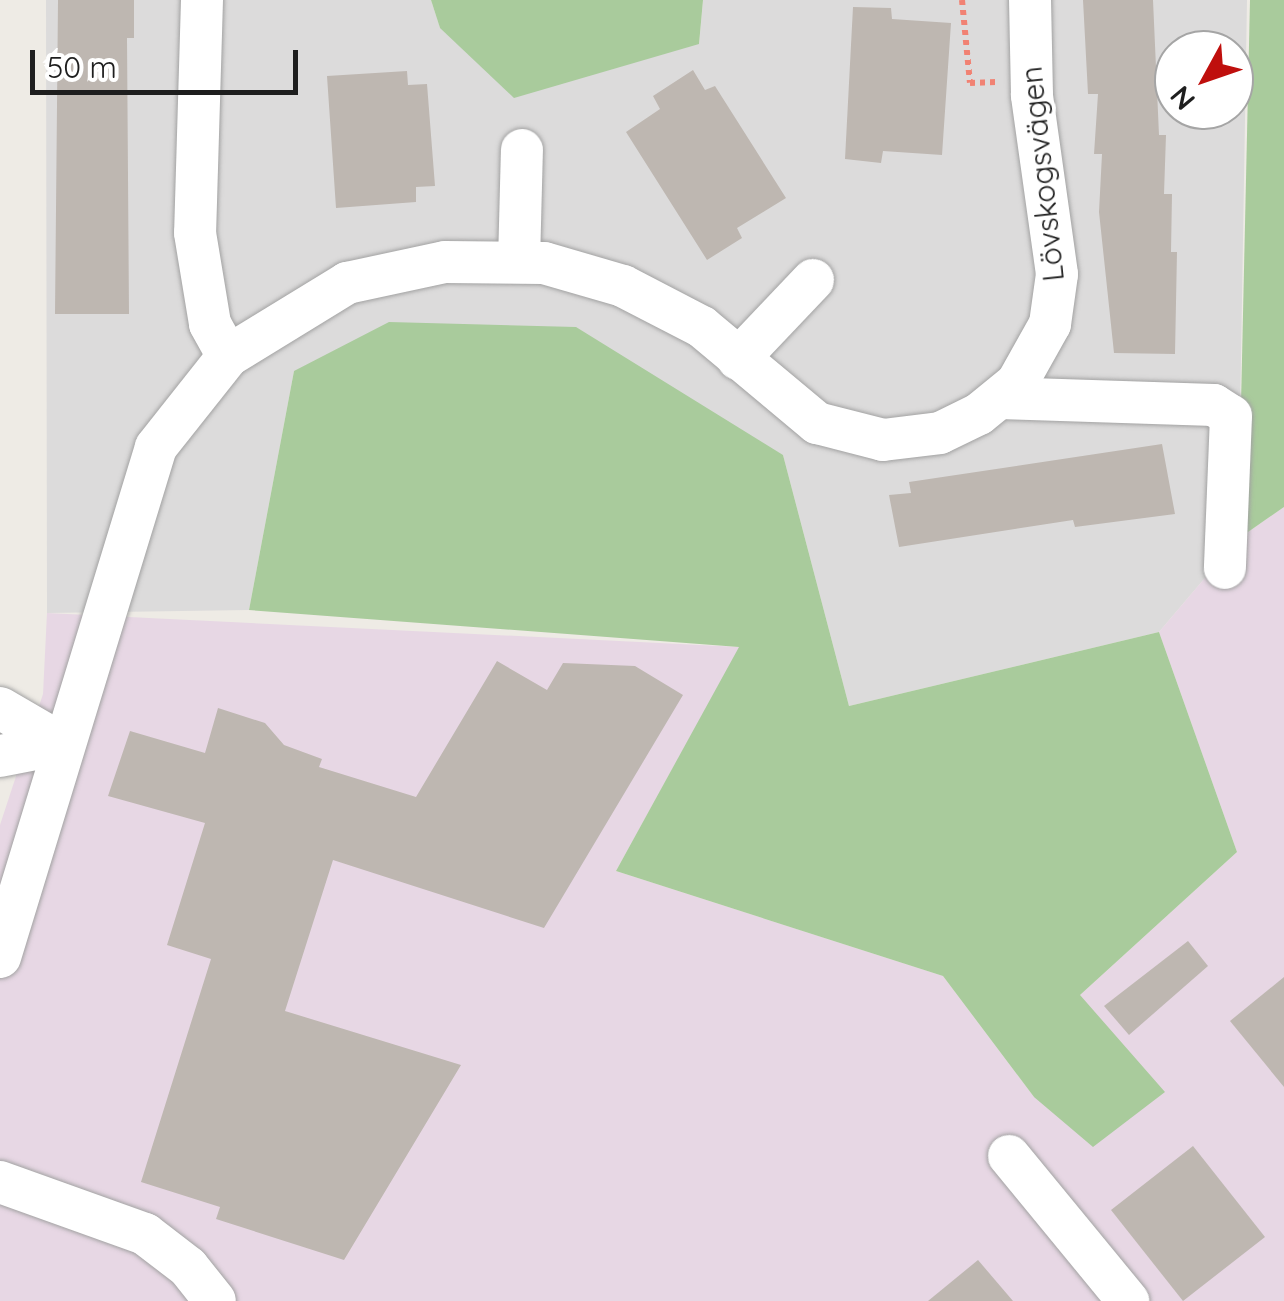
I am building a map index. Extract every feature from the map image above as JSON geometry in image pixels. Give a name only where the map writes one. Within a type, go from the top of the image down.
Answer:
[{"type":"street","points":[[202,0],[195,233],[210,324],[228,356]]},
{"type":"street","name":"Lövskogsvägen","points":[[0,957],[62,744],[156,448],[228,356],[347,283],[445,262],[519,262],[623,286],[702,327],[817,423],[883,440],[940,433],[1000,398],[1035,358],[1050,324],[1057,274],[1032,95],[1030,0]]},
{"type":"street","points":[[519,262],[522,150]]},
{"type":"street","points":[[738,359],[813,280]]},
{"type":"street","points":[[1000,398],[1214,406],[1231,416],[1225,568]]},
{"type":"street","points":[[0,708],[62,744]]},
{"type":"street","points":[[0,756],[62,744]]},
{"type":"street","points":[[1010,1156],[1128,1301]]},
{"type":"street","points":[[0,1182],[145,1234],[188,1266],[214,1301]]},
{"type":"path","points":[[962,0],[970,83],[998,82]]},
{"type":"shaded area","points":[[46,0],[431,0],[440,28],[699,44],[703,0],[1247,0],[1246,30],[1154,30],[1154,130],[1245,130],[1238,539],[1159,632],[849,706],[783,455],[294,371],[249,610],[47,613]]},
{"type":"shaded area","points":[[1284,507],[1284,1301],[0,1301],[0,825],[43,694],[47,613],[740,647],[616,871],[943,976],[1034,1097],[1080,995],[1237,852],[1159,632],[1238,539]]},
{"type":"green space","points":[[431,0],[703,0],[699,44],[514,98],[440,28]]},
{"type":"green space","points":[[1250,0],[1284,0],[1284,507],[1238,539],[1247,130],[1254,130],[1254,30],[1249,30]]},
{"type":"green space","points":[[389,322],[576,327],[783,455],[849,706],[1159,632],[1237,852],[1080,995],[1165,1092],[1093,1147],[1034,1097],[943,976],[616,871],[739,647],[249,610],[294,371]]},
{"type":"building","points":[[58,0],[134,0],[134,38],[127,38],[129,314],[55,314]]},
{"type":"building","points":[[1083,0],[1153,0],[1154,130],[1166,135],[1164,194],[1172,194],[1171,252],[1177,252],[1175,354],[1114,353],[1099,212],[1102,154],[1094,154],[1098,94],[1088,94]]},
{"type":"building","points":[[853,7],[891,8],[892,19],[951,23],[942,155],[883,151],[881,163],[845,159]]},
{"type":"building","points":[[693,70],[705,90],[715,86],[786,198],[737,228],[742,238],[707,260],[626,132],[660,109],[653,96]]},
{"type":"building","points":[[407,71],[408,85],[427,84],[435,186],[416,187],[416,202],[336,208],[327,76]]},
{"type":"building","points":[[1162,444],[1175,514],[1075,527],[1073,520],[899,547],[889,495],[911,493],[909,482]]},
{"type":"building","points":[[497,661],[547,690],[563,663],[635,666],[683,695],[544,928],[333,860],[285,1011],[461,1065],[344,1260],[216,1219],[220,1207],[141,1182],[211,959],[167,945],[205,823],[108,796],[130,731],[205,753],[218,708],[265,723],[284,745],[322,759],[319,767],[416,797]]},
{"type":"building","points":[[1188,941],[1208,966],[1129,1035],[1104,1006]]},
{"type":"building","points":[[1284,977],[1284,1087],[1230,1021]]},
{"type":"building","points":[[1193,1146],[1265,1237],[1183,1301],[1111,1210]]},
{"type":"building","points":[[978,1260],[1013,1301],[928,1301]]}]
